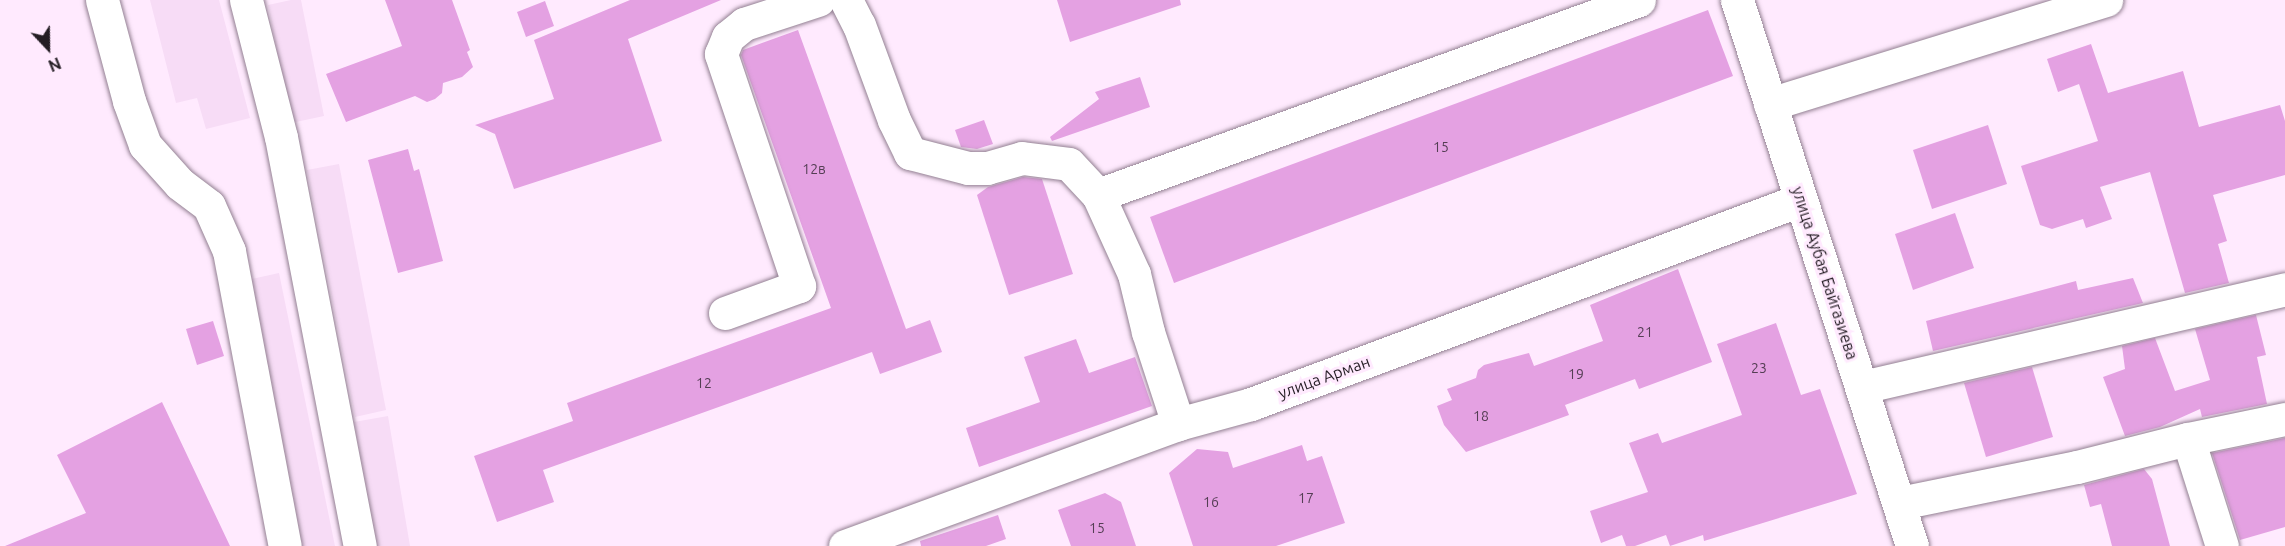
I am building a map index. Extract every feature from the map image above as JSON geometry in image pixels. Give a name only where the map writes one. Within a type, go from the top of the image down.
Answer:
[{"type":"street","points":[[102,0],[129,101],[145,145],[180,183],[208,206],[229,251],[285,546]]},
{"type":"street","points":[[246,0],[281,137],[360,546]]},
{"type":"street","points":[[725,313],[799,286],[724,70],[721,54],[728,37],[744,24],[819,0]]},
{"type":"street","points":[[846,0],[860,25],[894,120],[910,153],[968,168],[987,168],[1022,158],[1069,164],[1098,195],[1134,274],[1148,332],[1178,424]]},
{"type":"street","points":[[1098,195],[1639,0]]},
{"type":"street","name":"улица Аубая Байгазиева","points":[[1737,0],[1912,546]]},
{"type":"street","points":[[1770,104],[2106,0]]},
{"type":"street","name":"улица Арман","points":[[845,546],[1178,424],[1251,404],[1800,200]]},
{"type":"street","points":[[1862,387],[2285,289]]},
{"type":"street","points":[[1900,503],[2077,467],[2188,439],[2285,419]]},
{"type":"street","points":[[2188,439],[2222,546]]},
{"type":"shaded area","points":[[150,0],[219,0],[250,118],[206,129],[197,98],[176,103]]},
{"type":"shaded area","points":[[301,0],[324,116],[291,123],[268,5]]},
{"type":"shaded area","points":[[339,164],[386,410],[355,417],[307,170]]},
{"type":"shaded area","points":[[279,273],[335,546],[301,546],[247,280]]},
{"type":"shaded area","points":[[388,416],[410,546],[375,546],[354,422]]},
{"type":"building","points":[[385,0],[452,0],[470,50],[467,52],[473,67],[462,77],[443,83],[442,93],[435,99],[427,102],[415,96],[346,122],[326,74],[402,46]]},
{"type":"building","points":[[630,0],[721,0],[628,39],[662,141],[514,189],[495,134],[475,125],[554,99],[534,40]]},
{"type":"building","points":[[1057,0],[1180,0],[1181,5],[1070,42]]},
{"type":"building","points":[[545,1],[554,26],[526,37],[517,12]]},
{"type":"building","points":[[1708,10],[1733,76],[1174,283],[1150,217]]},
{"type":"building","points":[[798,30],[906,329],[930,320],[942,352],[880,374],[872,352],[543,470],[554,502],[497,522],[474,456],[573,421],[567,403],[831,308],[741,55],[743,50]]},
{"type":"building","points":[[2091,44],[2108,93],[2183,71],[2199,127],[2280,105],[2285,121],[2285,175],[2213,195],[2227,241],[2218,244],[2229,283],[2185,293],[2150,172],[2100,187],[2112,219],[2086,228],[2083,219],[2052,229],[2040,225],[2021,166],[2098,141],[2079,84],[2058,92],[2047,59]]},
{"type":"building","points":[[1140,77],[1150,107],[1052,141],[1050,137],[1099,99],[1095,92]]},
{"type":"building","points":[[984,120],[993,144],[977,149],[961,147],[955,130]]},
{"type":"building","points":[[1988,125],[2007,184],[1932,209],[1913,150]]},
{"type":"building","points":[[408,149],[414,171],[419,169],[443,261],[398,273],[368,160]]},
{"type":"building","points":[[1023,177],[1042,179],[1073,274],[1009,295],[977,195],[988,187]]},
{"type":"building","points":[[1955,213],[1974,268],[1913,290],[1895,234]]},
{"type":"building","points":[[1678,269],[1712,362],[1639,389],[1635,379],[1565,405],[1569,415],[1466,452],[1444,425],[1437,406],[1452,400],[1447,389],[1476,378],[1478,370],[1484,365],[1529,353],[1534,366],[1603,341],[1590,305]]},
{"type":"building","points":[[2133,278],[2143,303],[1933,351],[1926,321],[2076,281],[2078,290]]},
{"type":"building","points":[[2256,315],[2266,355],[2257,357],[2267,404],[2202,417],[2200,409],[2160,427],[2125,436],[2103,377],[2125,369],[2122,346],[2155,338],[2175,391],[2210,380],[2195,329]]},
{"type":"building","points":[[213,321],[224,356],[197,365],[186,329]]},
{"type":"building","points":[[1776,323],[1801,395],[1820,389],[1857,494],[1704,541],[1703,535],[1670,546],[1666,535],[1635,546],[1626,546],[1622,535],[1601,543],[1590,511],[1648,492],[1629,443],[1658,433],[1662,443],[1742,415],[1717,344]]},
{"type":"building","points":[[1076,339],[1089,373],[1135,357],[1152,406],[979,467],[966,428],[1040,402],[1024,357]]},
{"type":"building","points":[[2032,367],[2053,437],[1986,457],[1964,383]]},
{"type":"building","points":[[162,402],[230,546],[5,546],[86,513],[57,455]]},
{"type":"building","points":[[2285,438],[2285,527],[2240,540],[2212,453]]},
{"type":"building","points":[[1302,445],[1307,461],[1322,456],[1345,523],[1276,546],[1193,546],[1169,473],[1197,449],[1228,452],[1233,468]]},
{"type":"building","points":[[2144,469],[2152,479],[2170,546],[2112,546],[2101,504],[2090,507],[2084,485]]},
{"type":"building","points":[[1105,493],[1121,502],[1136,546],[1071,546],[1058,510]]},
{"type":"building","points":[[998,515],[1006,539],[986,546],[921,546],[920,541]]}]
